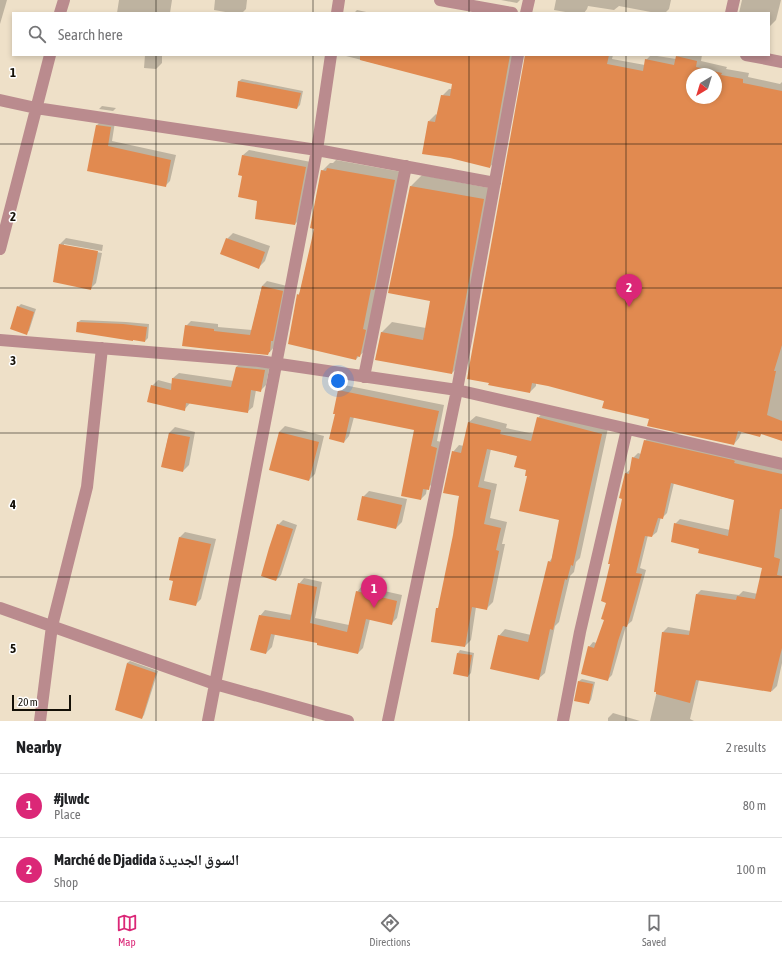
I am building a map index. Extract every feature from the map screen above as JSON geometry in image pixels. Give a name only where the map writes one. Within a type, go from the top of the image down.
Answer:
[{"type":"street","points":[[60,12],[64,0]]},
{"type":"street","points":[[337,12],[339,0]]},
{"type":"street","points":[[440,0],[506,12]]},
{"type":"street","points":[[526,12],[529,0]]},
{"type":"street","points":[[731,12],[734,0]]},
{"type":"street","points":[[0,249],[50,56]]},
{"type":"street","points":[[208,721],[317,150],[331,56]]},
{"type":"street","points":[[388,721],[457,390],[518,56]]},
{"type":"street","points":[[751,56],[782,62]]},
{"type":"street","points":[[0,100],[36,108],[317,150],[495,183]]},
{"type":"street","points":[[364,377],[406,166]]},
{"type":"street","points":[[0,340],[277,364],[457,390],[782,464]]},
{"type":"street","points":[[40,721],[52,626],[87,487],[102,348]]},
{"type":"street","points":[[563,721],[580,632],[627,429]]},
{"type":"street","points":[[0,608],[215,684],[348,721]]},
{"type":"building","points":[[360,56],[510,56],[490,168],[450,158],[422,154],[428,121],[435,122],[441,95],[450,96],[452,84],[360,60]]},
{"type":"building","points":[[525,56],[609,56],[607,64],[643,71],[645,59],[674,65],[676,56],[697,61],[696,67],[700,68],[686,68],[686,104],[722,104],[722,75],[743,79],[743,83],[782,91],[782,345],[774,371],[776,371],[767,415],[782,421],[782,441],[761,434],[760,437],[738,431],[734,445],[647,426],[649,419],[602,408],[604,401],[548,386],[532,383],[530,393],[488,385],[489,383],[467,379]]},
{"type":"building","points":[[238,81],[301,93],[297,109],[236,97]]},
{"type":"building","points":[[96,125],[111,127],[108,146],[171,160],[166,187],[87,171]]},
{"type":"building","points":[[242,155],[306,167],[295,225],[255,219],[257,201],[238,197],[242,176],[238,175]]},
{"type":"building","points":[[327,168],[395,180],[374,290],[371,289],[363,329],[366,330],[360,357],[357,356],[356,360],[288,344],[297,294],[299,295],[314,229],[310,228],[321,170],[326,171]]},
{"type":"building","points":[[410,186],[484,199],[452,374],[375,360],[381,332],[423,340],[430,301],[388,293]]},
{"type":"building","points":[[226,238],[265,252],[259,269],[220,254]]},
{"type":"building","points":[[59,244],[98,251],[91,290],[53,282]]},
{"type":"building","points":[[262,286],[283,291],[273,341],[271,341],[270,352],[268,355],[182,346],[185,325],[214,329],[214,331],[250,335]]},
{"type":"building","points":[[17,306],[34,312],[27,335],[10,329]]},
{"type":"building","points":[[77,322],[123,324],[147,327],[145,342],[76,332]]},
{"type":"building","points":[[236,367],[265,370],[261,392],[251,390],[248,413],[186,403],[185,411],[147,402],[151,385],[171,390],[172,378],[231,387]]},
{"type":"building","points":[[338,390],[439,411],[431,446],[437,448],[429,490],[423,489],[421,500],[401,496],[414,430],[350,417],[344,443],[329,439],[335,414],[333,414]]},
{"type":"building","points":[[537,417],[602,434],[573,566],[571,565],[567,580],[565,579],[553,630],[550,629],[539,680],[490,669],[498,635],[528,642],[548,561],[551,562],[559,520],[519,511],[527,476],[525,476],[526,470],[514,467],[517,456],[487,449],[478,487],[491,490],[484,524],[501,528],[496,550],[499,551],[487,610],[472,607],[465,647],[431,642],[436,608],[438,608],[453,535],[459,496],[443,493],[452,451],[461,453],[468,422],[501,430],[500,434],[531,441]]},
{"type":"building","points":[[279,432],[319,442],[309,481],[269,470]]},
{"type":"building","points":[[169,433],[190,437],[183,472],[161,467]]},
{"type":"building","points":[[644,440],[733,460],[735,461],[734,463],[782,474],[782,509],[780,509],[774,557],[780,559],[777,575],[782,576],[782,648],[771,692],[696,680],[690,703],[656,694],[656,692],[654,692],[662,632],[689,635],[696,594],[736,600],[737,596],[755,599],[762,568],[698,553],[699,549],[671,542],[674,523],[728,536],[734,500],[671,483],[663,519],[658,518],[652,537],[645,536],[636,573],[642,574],[627,627],[623,626],[618,641],[608,681],[581,674],[588,646],[594,648],[604,620],[601,619],[606,603],[601,601],[610,564],[608,564],[622,499],[619,498],[625,473],[629,474],[632,457],[639,459]]},
{"type":"building","points":[[362,496],[402,505],[396,529],[357,520]]},
{"type":"building","points":[[277,524],[293,529],[276,581],[261,576]]},
{"type":"building","points":[[179,537],[211,544],[196,606],[169,600],[173,581],[169,580]]},
{"type":"building","points":[[298,583],[317,587],[310,623],[347,632],[356,591],[397,601],[392,625],[366,619],[358,654],[317,645],[317,643],[271,634],[266,654],[250,650],[259,615],[290,620]]},
{"type":"building","points":[[457,653],[472,655],[468,677],[453,674]]},
{"type":"building","points":[[127,663],[156,673],[142,719],[115,710]]},
{"type":"building","points":[[578,681],[593,684],[589,704],[574,701]]},
{"type":"place","name":"Marché de Djadida السوق الجديدة","points":[[629,307]]},
{"type":"place","name":"#jlwdc","points":[[374,608]]}]
